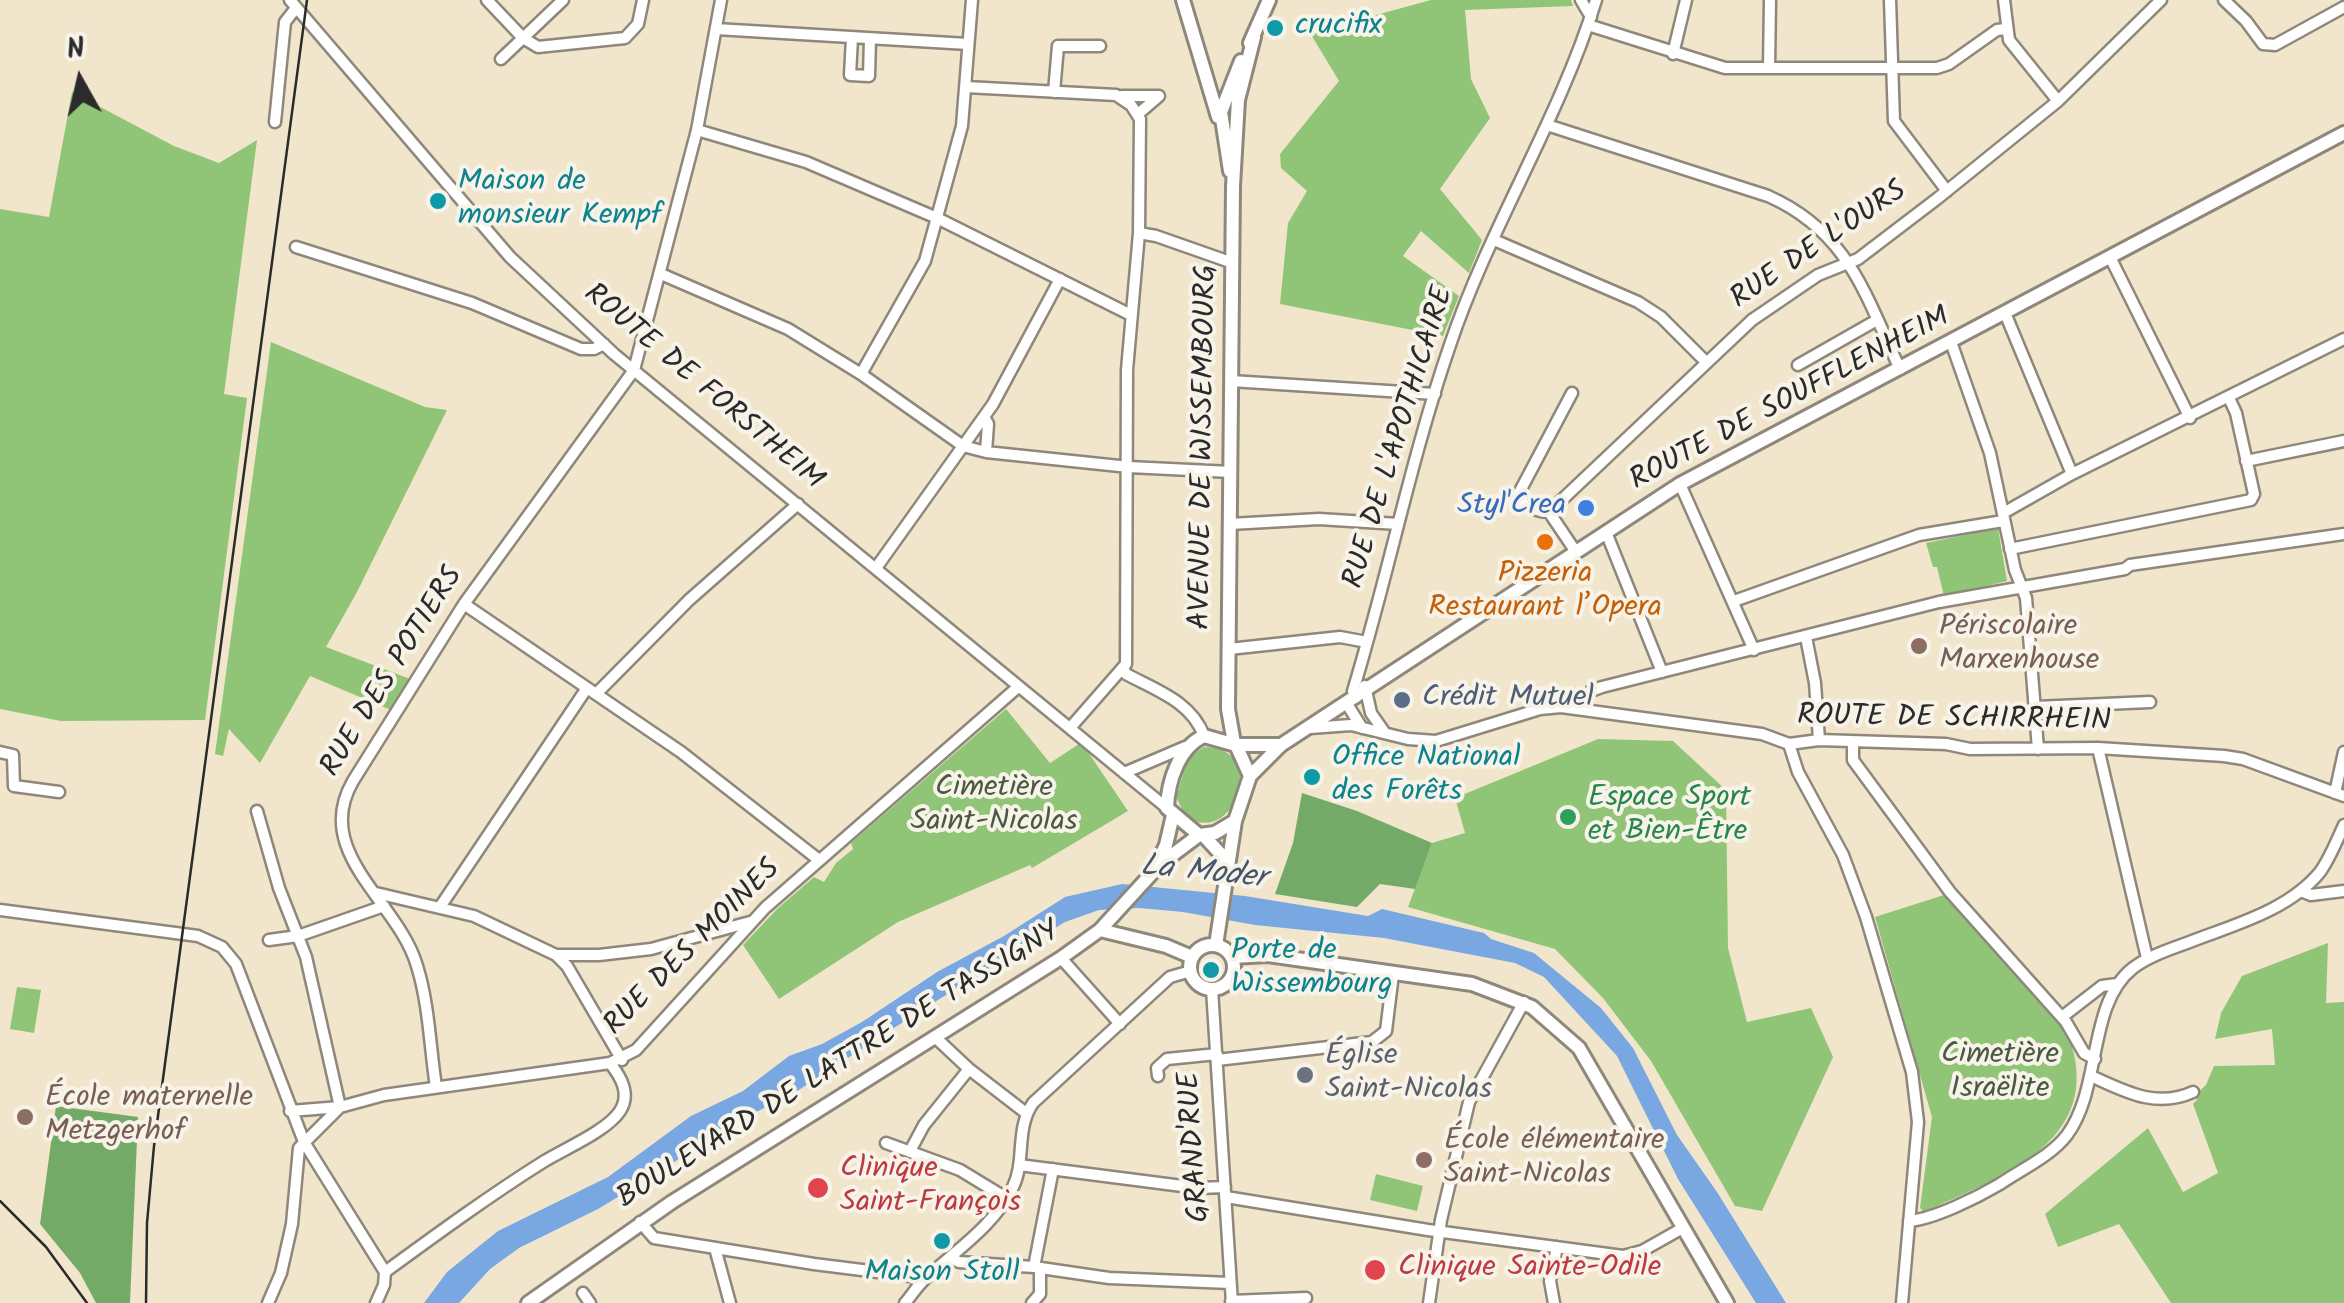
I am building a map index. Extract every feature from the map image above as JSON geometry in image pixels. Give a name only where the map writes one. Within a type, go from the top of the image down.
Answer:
[{"type":"main road","points":[[1183,0],[1221,126]]},
{"type":"main road","name":"AVENUE DE WISSEMBOURG","points":[[1235,744],[1228,709],[1236,146],[1231,94],[1270,0]]},
{"type":"main road","name":"AVENUE DE WISSEMBOURG","points":[[1233,186],[1221,126],[1237,68],[1254,37]]},
{"type":"main road","points":[[1207,77],[1224,79],[1237,68]]},
{"type":"main road","points":[[1207,77],[1231,94]]},
{"type":"main road","name":"ROUTE DE SOUFFLENHEIM","points":[[1250,776],[1281,745],[1680,484],[2344,133]]},
{"type":"main road","points":[[1156,869],[1170,811],[1167,794],[1185,746],[1205,736],[1228,709]]},
{"type":"main road","points":[[1205,736],[1235,744],[1281,745]]},
{"type":"main road","points":[[1216,945],[1235,821],[1250,776],[1235,744]]},
{"type":"main road","points":[[1170,811],[1202,835],[1228,868]]},
{"type":"main road","points":[[1100,930],[1156,869],[1202,835],[1235,821]]},
{"type":"main road","name":"BOULEVARD DE LATTRE DE TASSIGNY","points":[[532,1302],[640,1222],[936,1038],[1100,930],[1166,946],[1191,964]]},
{"type":"main road","points":[[1232,957],[1231,978],[1212,988],[1198,984],[1191,964],[1202,947],[1216,945],[1232,957],[1268,955],[1472,984],[1524,1002],[1552,1021],[1579,1048],[1726,1303]]},
{"type":"street","points":[[487,0],[523,38],[548,48],[620,40],[636,28],[643,0]]},
{"type":"street","points":[[501,59],[563,0]]},
{"type":"street","points":[[634,370],[697,130],[721,0]]},
{"type":"street","points":[[862,374],[925,261],[962,126],[972,0]]},
{"type":"street","points":[[1581,0],[1590,21],[1673,54],[1725,68],[1937,68],[2005,28]]},
{"type":"street","name":"RUE DE L'APOTHICAIRE","points":[[1356,697],[1353,691],[1450,344],[1547,125],[1596,0]]},
{"type":"street","points":[[1673,54],[1686,0]]},
{"type":"street","points":[[1768,68],[1770,0]]},
{"type":"street","points":[[1890,0],[1893,111],[1897,128],[1946,191]]},
{"type":"street","points":[[2004,0],[2009,40],[2058,101]]},
{"type":"street","name":"RUE DE L'OURS","points":[[1550,512],[1752,320],[1818,275],[1850,263],[1946,191],[2058,101],[2162,0]]},
{"type":"street","points":[[2224,0],[2263,44],[2275,45],[2344,7]]},
{"type":"street","points":[[275,122],[286,22],[293,4]]},
{"type":"street","name":"ROUTE DE FORSTHEIM","points":[[293,4],[510,257],[604,344],[1170,811]]},
{"type":"street","points":[[716,29],[968,44]]},
{"type":"street","points":[[852,38],[850,75],[868,76],[870,39]]},
{"type":"street","points":[[1054,92],[1058,46],[1100,46]]},
{"type":"street","points":[[966,88],[1159,96],[1138,114]]},
{"type":"street","points":[[1070,728],[1123,668],[1127,657],[1127,370],[1138,233],[1141,125],[1138,114],[1116,96]]},
{"type":"street","points":[[1547,125],[1797,208],[1827,234],[1850,263],[1900,369]]},
{"type":"street","points":[[697,130],[806,162],[937,218],[1132,315]]},
{"type":"street","points":[[1138,233],[1233,263]]},
{"type":"street","points":[[1494,240],[1638,302],[1661,317],[1705,361]]},
{"type":"street","points":[[296,247],[472,304],[581,349],[604,344]]},
{"type":"street","points":[[2110,258],[2190,418]]},
{"type":"street","points":[[661,274],[788,329],[862,374],[964,446],[986,452],[1129,466],[1231,472]]},
{"type":"street","points":[[876,568],[984,416],[1060,279]]},
{"type":"street","points":[[2006,313],[2072,474]]},
{"type":"street","points":[[1798,365],[1877,320]]},
{"type":"street","points":[[1734,602],[1919,536],[2004,516],[2072,474],[2344,340]]},
{"type":"street","points":[[1951,342],[1990,453],[1994,485],[2022,586],[2032,636],[2038,749]]},
{"type":"street","name":"RUE DES POTIERS","points":[[436,1088],[418,968],[410,944],[344,841],[340,817],[344,800],[464,604],[634,370]]},
{"type":"street","points":[[1232,381],[1435,394]]},
{"type":"street","points":[[1572,393],[1518,498],[1540,512],[1550,512],[1576,552]]},
{"type":"street","points":[[2010,549],[2251,500],[2254,494],[2236,413],[2228,398]]},
{"type":"street","points":[[984,416],[988,424],[986,452]]},
{"type":"street","points":[[2246,462],[2344,441]]},
{"type":"street","points":[[1680,484],[1754,650]]},
{"type":"street","points":[[440,906],[592,691],[798,504]]},
{"type":"street","points":[[1230,524],[1318,518],[1398,524]]},
{"type":"street","points":[[1606,532],[1662,672]]},
{"type":"street","points":[[1575,708],[1591,691],[1940,602],[2130,565],[2344,534]]},
{"type":"street","points":[[464,604],[681,752],[819,860]]},
{"type":"street","points":[[1229,650],[1340,637],[1367,642]]},
{"type":"street","points":[[1806,637],[1815,683],[1819,740]]},
{"type":"street","points":[[1123,668],[1126,674],[1183,705],[1205,736]]},
{"type":"street","name":"RUE DES MOINES","points":[[290,1111],[340,1107],[384,1095],[616,1061],[636,1050],[750,922],[1018,687]]},
{"type":"street","points":[[1356,697],[1362,728]]},
{"type":"street","points":[[1356,697],[1386,734]]},
{"type":"street","points":[[2035,707],[2150,702]]},
{"type":"street","name":"ROUTE DE SCHIRRHEIN","points":[[1310,728],[1351,725],[1436,741],[1540,709],[1575,708],[1762,734],[1789,744],[1819,740],[2098,748],[2242,759],[2340,794]]},
{"type":"street","points":[[1853,742],[1854,760],[1950,892],[2062,1017],[2084,1053],[2094,1059]]},
{"type":"street","points":[[1789,744],[1798,772],[1843,855],[1912,1072],[1918,1122],[1902,1303]]},
{"type":"street","points":[[1124,773],[1185,746]]},
{"type":"street","points":[[2098,748],[2147,958]]},
{"type":"street","points":[[0,752],[13,754],[14,786],[59,792]]},
{"type":"street","points":[[2340,794],[2344,752]]},
{"type":"street","points":[[257,811],[279,888],[298,936],[340,1107]]},
{"type":"street","points":[[1909,1221],[1986,1192],[2053,1150],[2075,1123],[2117,984],[2147,958],[2224,929],[2301,892],[2322,869],[2344,824]]},
{"type":"street","points":[[375,892],[483,920],[556,955],[567,966],[616,1061],[625,1096],[613,1120],[542,1163],[385,1272]]},
{"type":"street","points":[[2301,892],[2344,892]]},
{"type":"street","points":[[268,940],[298,936],[384,906]]},
{"type":"street","points":[[0,910],[191,935],[214,941],[227,952],[240,972],[304,1142],[385,1272],[376,1303]]},
{"type":"street","points":[[556,955],[644,950],[750,922]]},
{"type":"street","points":[[1062,958],[1120,1024]]},
{"type":"street","points":[[905,1303],[1006,1198],[1019,1165],[1026,1113],[1170,978],[1191,964]]},
{"type":"street","points":[[1158,1076],[1157,1068],[1167,1059],[1372,1042],[1386,1032],[1393,974]]},
{"type":"street","points":[[2062,1017],[2102,986],[2117,984]]},
{"type":"street","name":"GRAND'RUE","points":[[1212,988],[1232,1302]]},
{"type":"street","points":[[1429,1303],[1440,1232],[1469,1102],[1524,1002]]},
{"type":"street","points":[[936,1038],[1026,1113]]},
{"type":"street","points":[[910,1151],[924,1125],[969,1069]]},
{"type":"street","points":[[2091,1076],[2139,1098],[2174,1099],[2193,1092]]},
{"type":"street","name":"RUE DES MOINES","points":[[304,1142],[340,1107]]},
{"type":"street","points":[[268,1303],[281,1273],[292,1224],[296,1158],[304,1142]]},
{"type":"street","points":[[886,1143],[960,1170],[1006,1198]]},
{"type":"street","points":[[1019,1165],[1226,1192],[1440,1232],[1623,1256],[1642,1251],[1681,1229]]},
{"type":"street","points":[[1032,1303],[1040,1294],[1037,1268],[1054,1169]]},
{"type":"street","points":[[640,1222],[654,1238],[926,1278]]},
{"type":"street","points":[[1554,1303],[1550,1281],[1556,1247]]},
{"type":"street","points":[[714,1248],[730,1303]]},
{"type":"street","points":[[951,1258],[1109,1278],[1230,1282]]},
{"type":"street","points":[[1232,1302],[1306,1298]]},
{"type":"green space","points":[[1431,0],[1571,0],[1573,6],[1465,10],[1471,79],[1490,118],[1440,189],[1482,240],[1469,273],[1421,231],[1403,256],[1459,296],[1443,336],[1280,304],[1288,223],[1307,191],[1281,168],[1280,154],[1339,81],[1310,33]]},
{"type":"green space","points":[[72,92],[174,146],[219,163],[257,140],[224,394],[247,398],[205,720],[61,721],[0,709],[0,209],[49,217]]},
{"type":"green space","points":[[271,342],[425,407],[447,410],[326,647],[410,679],[391,710],[310,676],[260,763],[229,729],[223,756],[215,754]]},
{"type":"green space","points":[[1998,528],[2007,581],[1944,596],[1926,543]]},
{"type":"green space","name":"Cimetière Saint-Nicolas","points":[[1006,709],[1050,763],[1079,744],[1128,811],[1032,868],[1030,865],[898,922],[779,999],[743,945],[814,877],[824,882],[836,863],[853,849],[851,843]]},
{"type":"green space","points":[[1598,739],[1673,741],[1726,790],[1728,948],[1747,1022],[1811,1008],[1833,1057],[1762,1211],[1735,1206],[1651,1061],[1603,998],[1555,949],[1408,907],[1432,843],[1465,833],[1455,798]]},
{"type":"green space","points":[[1204,747],[1224,751],[1236,762],[1240,777],[1231,808],[1219,819],[1204,823],[1186,817],[1176,797],[1188,758]]},
{"type":"green space","points":[[1302,793],[1432,843],[1415,889],[1380,884],[1357,907],[1275,894],[1293,843]]},
{"type":"green space","name":"Cimetière Israëlite","points":[[1944,895],[2068,1034],[2076,1071],[2073,1102],[2061,1128],[2040,1150],[1985,1184],[1924,1212],[1920,1208],[1932,1117],[1875,917]]},
{"type":"green space","points":[[2328,943],[2326,1003],[2344,1002],[2344,1303],[2171,1303],[2119,1224],[2058,1247],[2045,1214],[2148,1128],[2183,1192],[2218,1173],[2193,1104],[2197,1100],[2195,1095],[2206,1085],[2214,1066],[2275,1065],[2272,1029],[2215,1039],[2221,1013],[2242,976]]},
{"type":"green space","points":[[17,987],[41,990],[34,1033],[10,1029]]},
{"type":"green space","points":[[56,1106],[138,1117],[130,1303],[96,1303],[80,1273],[40,1224]]},
{"type":"green space","points":[[1376,1174],[1423,1186],[1417,1211],[1370,1200]]},
{"type":"water","points":[[1122,884],[1245,896],[1368,916],[1382,909],[1484,933],[1534,953],[1601,1008],[1633,1048],[1677,1135],[1786,1303],[1756,1303],[1678,1179],[1617,1056],[1544,977],[1515,963],[1384,938],[1139,908],[1099,910],[1065,922],[791,1095],[715,1132],[669,1166],[598,1209],[519,1248],[490,1269],[459,1303],[424,1303],[447,1272],[498,1231],[608,1177],[691,1116],[743,1091],[789,1056],[822,1044],[862,1022],[937,972],[1065,897]]},
{"type":"railway","points":[[146,1303],[147,1223],[154,1146],[307,0]]},
{"type":"railway","points":[[0,1201],[46,1247],[87,1303]]},
{"type":"place","name":"crucifix","points":[[1275,28]]},
{"type":"place","name":"Maison de monsieur Kempf","points":[[438,201]]},
{"type":"place","name":"Styl'Crea","points":[[1586,508]]},
{"type":"place","name":"Pizzeria Restaurant l’Opera","points":[[1545,542]]},
{"type":"place","name":"Périscolaire Marxenhouse","points":[[1919,646]]},
{"type":"place","name":"Crédit Mutuel","points":[[1402,700]]},
{"type":"place","name":"Office National des Forêts","points":[[1312,777]]},
{"type":"place","name":"Espace Sport et Bien-Être","points":[[1568,817]]},
{"type":"place","name":"Porte de Wissembourg","points":[[1211,970]]},
{"type":"place","name":"Église Saint-Nicolas","points":[[1305,1075]]},
{"type":"place","name":"École maternelle Metzgerhof","points":[[25,1117]]},
{"type":"place","name":"École élémentaire Saint-Nicolas","points":[[1424,1160]]},
{"type":"place","name":"Clinique Saint-François","points":[[818,1188]]},
{"type":"place","name":"Maison Stoll","points":[[942,1241]]},
{"type":"place","name":"Clinique Sainte-Odile","points":[[1375,1270]]},
{"type":"water label","name":"La Moder","points":[[1203,875]]}]
